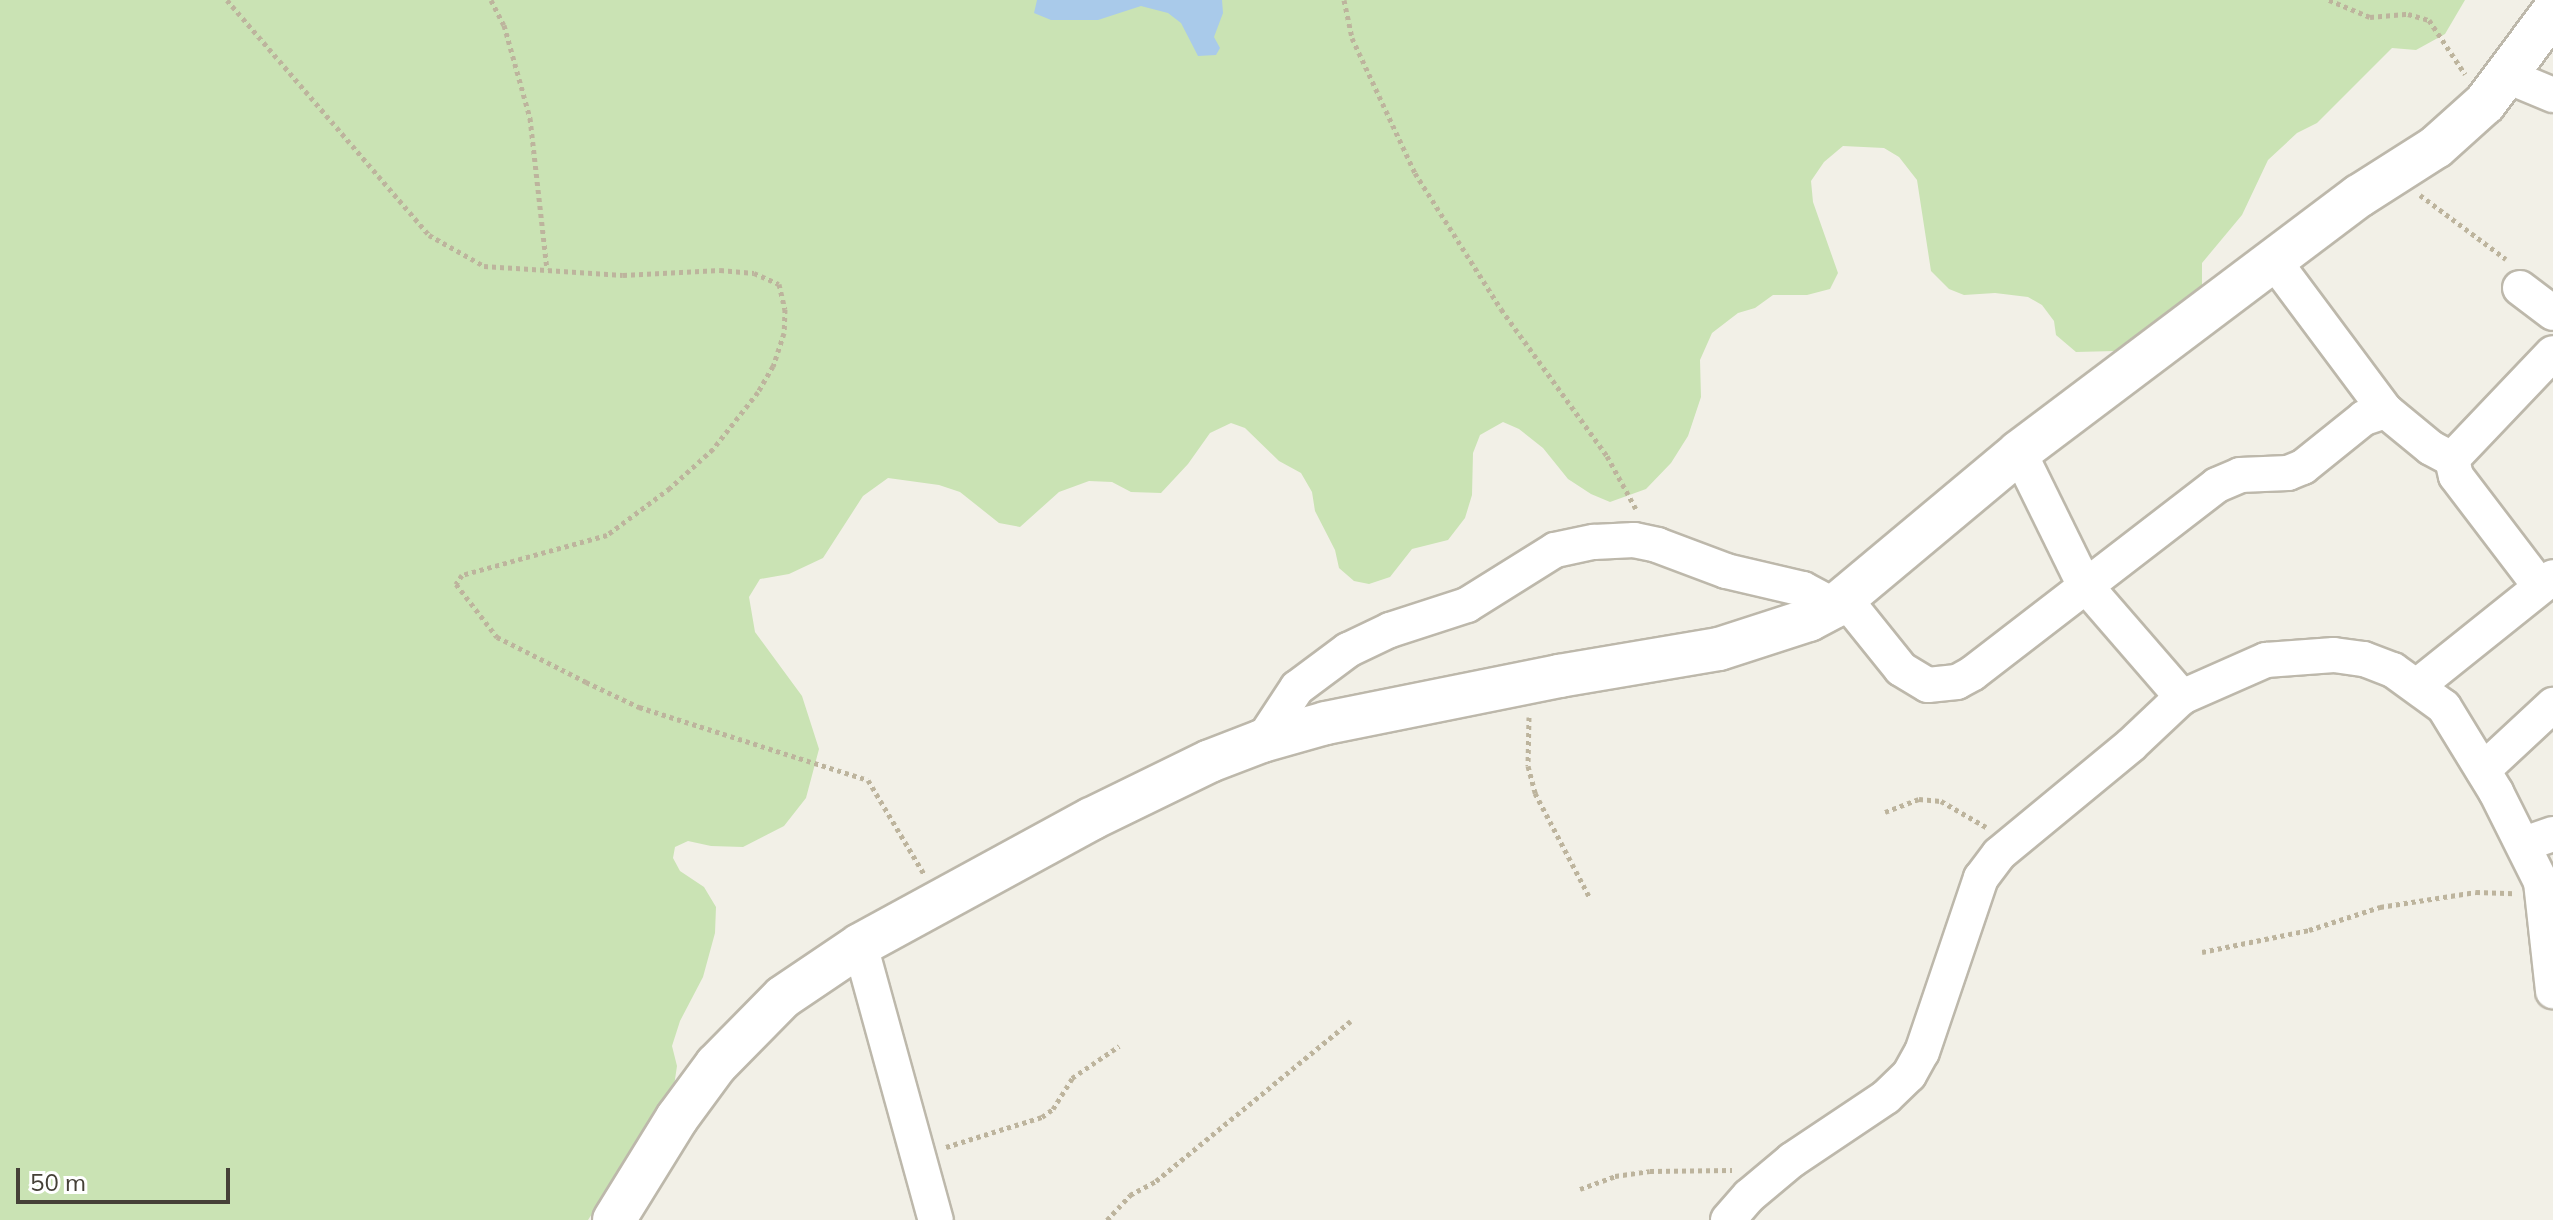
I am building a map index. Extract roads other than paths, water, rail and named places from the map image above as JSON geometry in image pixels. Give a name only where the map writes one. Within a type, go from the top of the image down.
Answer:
[{"type":"street","points":[[614,1220],[677,1118],[716,1065],[783,997],[860,945],[939,900],[1210,761],[1262,741],[1326,723],[1530,682],[1719,649],[1809,620],[1840,602],[2019,452],[2359,196],[2436,147],[2497,86],[2553,12]]},
{"type":"street","points":[[2497,86],[2553,95]]},
{"type":"street","points":[[2274,261],[2386,411],[2431,448],[2452,459],[2456,476],[2549,579],[2417,686]]},
{"type":"street","points":[[2513,274],[2553,313]]},
{"type":"street","points":[[2452,459],[2553,353]]},
{"type":"street","points":[[1262,741],[1297,688],[1348,650],[1390,630],[1467,605],[1555,550],[1594,542],[1634,540],[1657,545],[1726,571],[1803,589],[1840,602],[1901,669],[1928,685],[1942,685],[1973,673],[2084,584],[2228,478],[2288,473],[2303,467],[2364,418],[2386,411]]},
{"type":"street","points":[[2019,452],[2084,584],[2182,697]]},
{"type":"street","points":[[1728,1220],[1775,1174],[1886,1097],[1909,1075],[1922,1052],[1981,878],[2010,844],[2064,803],[2182,697],[2266,660],[2303,655],[2364,659],[2393,670],[2444,707],[2483,770],[2539,839],[2553,991]]},
{"type":"street","points":[[2483,770],[2553,705]]},
{"type":"street","points":[[860,945],[936,1220]]},
{"type":"water","points":[[1037,0],[1222,0],[1223,13],[1214,37],[1220,48],[1216,55],[1198,56],[1181,23],[1168,13],[1141,6],[1098,20],[1051,20],[1034,13]]}]
